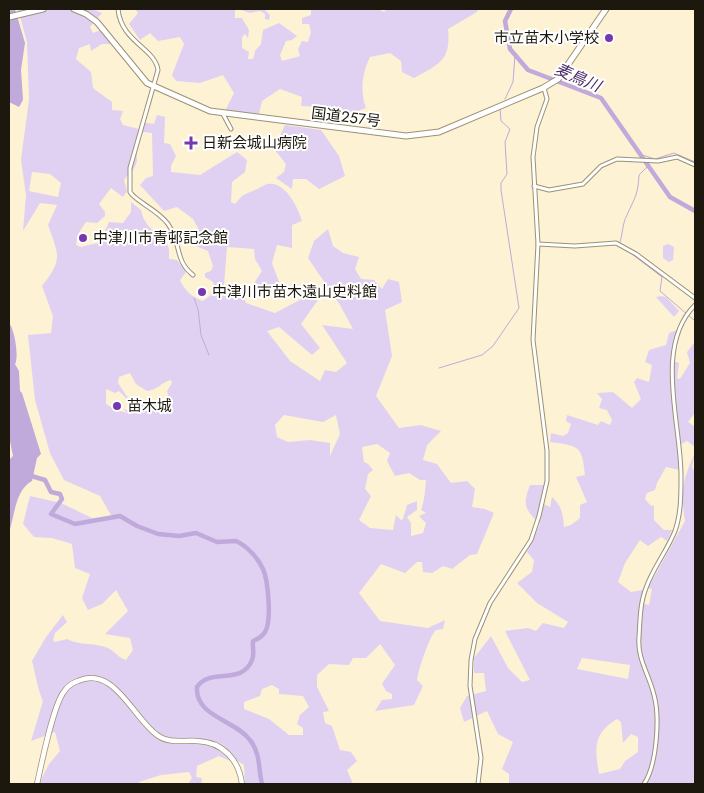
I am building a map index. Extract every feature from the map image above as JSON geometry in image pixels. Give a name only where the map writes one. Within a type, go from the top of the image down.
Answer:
[{"type":"highway","points":[[9,17],[43,9]]},
{"type":"highway","name":"国道257号","points":[[74,9],[86,14],[102,28],[138,73],[154,87],[210,111],[397,136],[420,136],[439,132],[543,88],[556,80],[606,9]]},
{"type":"main road","points":[[37,784],[62,694],[76,682],[94,678],[112,685],[150,729],[165,739],[205,742],[219,746],[236,763],[242,784]]},
{"type":"street","points":[[118,9],[126,33],[156,63],[157,75],[130,168],[128,178],[130,192],[166,221],[178,242],[181,263],[193,275]]},
{"type":"street","points":[[478,784],[481,758],[470,686],[471,660],[475,639],[490,603],[530,540],[540,516],[547,481],[547,451],[533,340],[538,244],[534,186],[534,143],[546,99],[543,88]]},
{"type":"street","points":[[223,114],[231,130]]},
{"type":"street","points":[[534,186],[549,190],[583,184],[601,166],[617,159],[658,162],[677,157],[695,166]]},
{"type":"street","points":[[538,244],[575,246],[616,243],[636,254],[695,298]]},
{"type":"street","points":[[644,784],[653,763],[657,716],[654,693],[639,652],[642,604],[646,587],[671,539],[679,517],[680,455],[672,367],[680,327],[695,305]]},
{"type":"shaded area","points":[[9,9],[15,9],[25,43],[21,70],[23,100],[19,107],[9,102]]},
{"type":"shaded area","points":[[18,9],[92,9],[102,13],[90,27],[93,33],[101,30],[111,44],[102,44],[91,51],[90,44],[79,48],[76,59],[91,72],[93,88],[112,102],[112,110],[123,111],[120,119],[123,125],[139,129],[141,122],[154,124],[157,115],[165,117],[164,143],[170,144],[176,156],[171,166],[171,172],[200,175],[237,152],[247,160],[245,172],[232,182],[231,202],[235,204],[245,194],[267,184],[274,184],[285,191],[298,209],[302,221],[292,225],[292,248],[277,245],[272,263],[279,282],[262,294],[249,291],[262,271],[255,259],[254,249],[227,247],[224,285],[240,289],[246,303],[275,313],[313,293],[318,300],[301,324],[320,348],[312,355],[279,327],[267,331],[290,361],[320,381],[325,370],[336,372],[347,363],[322,325],[353,329],[340,305],[308,258],[314,241],[328,229],[333,246],[343,253],[359,257],[355,269],[361,279],[374,280],[382,289],[388,279],[399,282],[402,302],[385,310],[392,356],[376,396],[399,428],[421,425],[441,431],[427,445],[423,460],[437,464],[451,483],[467,481],[475,489],[472,507],[494,513],[477,554],[470,555],[452,569],[443,566],[432,573],[423,572],[422,562],[417,562],[405,573],[381,564],[359,593],[380,621],[428,628],[445,620],[443,629],[436,630],[425,653],[417,680],[423,686],[414,705],[375,711],[382,700],[392,699],[392,694],[386,691],[382,684],[395,665],[380,644],[366,658],[353,658],[349,665],[329,664],[317,675],[317,687],[329,711],[323,712],[325,723],[332,726],[340,750],[351,752],[357,761],[347,770],[353,784],[245,784],[244,765],[236,760],[230,761],[219,756],[197,766],[196,777],[202,778],[201,784],[188,784],[192,778],[189,772],[161,775],[139,782],[139,784],[39,784],[49,764],[60,751],[55,732],[31,741],[43,701],[32,661],[46,637],[63,615],[67,622],[55,633],[53,640],[55,642],[67,639],[77,643],[99,645],[110,649],[126,660],[133,650],[130,638],[105,634],[128,611],[116,590],[102,604],[88,610],[82,598],[90,574],[75,568],[72,544],[52,538],[34,537],[23,524],[30,496],[61,503],[92,518],[112,517],[100,496],[64,480],[50,453],[35,400],[28,335],[51,333],[53,316],[42,286],[56,263],[55,244],[48,225],[57,205],[40,203],[23,231],[26,195],[21,160],[29,99],[27,42]],"holes":[[[144,132],[152,133],[153,176],[146,178],[140,185],[164,211],[177,207],[193,219],[198,228],[195,238],[198,247],[208,251],[213,266],[211,271],[205,273],[205,277],[213,282],[216,291],[203,301],[192,296],[186,290],[180,280],[186,272],[177,260],[169,259],[169,249],[164,235],[155,232],[146,222],[141,210],[131,202],[131,212],[123,223],[109,222],[105,231],[110,235],[106,241],[81,247],[76,245],[78,234],[86,222],[97,223],[105,216],[105,212],[99,204],[111,188],[123,197],[127,191],[124,180],[127,176],[131,175],[136,163],[136,144],[138,138]],[[32,172],[50,174],[61,183],[58,197],[29,191]],[[130,373],[136,384],[147,391],[171,380],[172,383],[167,391],[170,401],[167,410],[152,410],[131,395],[135,408],[131,411],[123,409],[128,413],[116,410],[106,404],[106,389],[115,393],[119,391],[132,404],[118,383],[119,377]],[[284,415],[323,422],[336,415],[340,434],[330,456],[330,443],[310,440],[288,442],[277,437],[275,425]],[[377,444],[390,453],[387,461],[395,476],[409,473],[420,480],[426,480],[421,510],[426,513],[419,516],[426,523],[423,533],[411,536],[411,523],[407,517],[417,510],[417,501],[407,505],[403,519],[401,520],[396,515],[393,530],[370,528],[359,520],[371,496],[365,489],[368,474],[373,470],[364,462],[362,447]],[[272,685],[279,689],[279,694],[303,696],[309,707],[300,715],[297,724],[303,728],[303,735],[289,735],[269,719],[244,709],[244,702],[260,696],[262,689]]]},
{"type":"shaded area","points":[[135,9],[235,9],[235,18],[242,18],[249,30],[248,38],[245,34],[242,37],[242,48],[249,52],[248,59],[253,59],[255,51],[261,44],[263,30],[279,23],[297,36],[292,40],[286,41],[280,55],[282,61],[300,56],[298,49],[302,41],[308,42],[311,32],[309,24],[302,24],[302,18],[311,15],[311,9],[378,9],[384,12],[387,9],[478,9],[477,12],[448,29],[448,48],[442,60],[431,69],[414,78],[402,72],[401,61],[390,53],[370,57],[365,69],[363,82],[363,96],[366,108],[352,113],[336,108],[301,106],[302,97],[280,89],[262,101],[258,117],[225,111],[234,93],[223,75],[200,83],[176,81],[172,75],[184,44],[180,37],[158,41],[150,33],[140,40],[129,24],[138,13]]},
{"type":"shaded area","points":[[238,9],[264,9],[270,15],[269,20],[265,19],[265,14],[260,11],[250,13]]},
{"type":"shaded area","points":[[285,125],[321,130],[339,156],[345,176],[319,189],[306,179],[293,179],[292,189],[276,178],[284,172],[286,164],[274,149]]},
{"type":"shaded area","points":[[668,244],[674,247],[673,260],[669,262],[663,258],[663,246]]},
{"type":"shaded area","points":[[656,297],[666,297],[679,311],[674,317]]},
{"type":"shaded area","points":[[9,323],[16,344],[17,356],[15,364],[19,371],[20,391],[41,454],[37,458],[32,481],[22,490],[16,504],[9,532],[9,460],[13,456],[9,436]]},
{"type":"shaded area","points":[[677,330],[672,361],[679,363],[677,378],[680,379],[690,363],[687,352],[694,343],[695,335],[695,413],[688,422],[695,427],[695,447],[687,441],[678,446],[679,470],[666,467],[655,490],[647,493],[645,499],[650,505],[654,506],[654,520],[664,530],[672,530],[667,541],[661,537],[648,546],[640,540],[625,563],[618,582],[631,592],[643,590],[640,603],[649,605],[652,589],[648,588],[685,521],[683,494],[685,478],[695,453],[692,467],[695,472],[695,784],[509,784],[509,774],[502,769],[513,742],[498,734],[487,711],[464,722],[460,708],[467,696],[486,691],[484,673],[474,673],[474,658],[491,636],[508,668],[522,682],[530,680],[505,631],[528,628],[536,631],[543,623],[564,628],[568,622],[537,603],[517,583],[532,572],[534,560],[527,552],[540,524],[526,507],[526,498],[530,485],[544,485],[541,503],[550,507],[552,497],[555,500],[561,510],[564,527],[571,525],[580,518],[580,505],[587,502],[576,477],[585,475],[580,452],[573,446],[550,442],[551,433],[563,436],[568,433],[571,424],[566,421],[567,415],[598,425],[601,421],[610,425],[612,420],[607,410],[599,408],[602,399],[597,393],[613,392],[632,408],[641,399],[634,382],[637,378],[649,382],[652,365],[645,362],[649,350],[666,345],[669,333]],"holes":[[[582,658],[630,665],[628,679],[577,669]],[[617,719],[621,722],[623,743],[631,734],[638,737],[638,752],[625,761],[620,769],[599,774],[597,743],[603,731]]]},
{"type":"waterway","name":"麦鳥川","points":[[511,9],[505,21],[510,49],[528,70],[601,98],[670,197],[695,211]]},
{"type":"waterway","points":[[505,99],[513,82],[515,55]]},
{"type":"waterway","points":[[439,368],[482,355],[493,346],[519,308],[501,190],[501,183],[507,174],[505,142],[510,129],[501,121],[500,108]]},
{"type":"waterway","points":[[642,155],[655,159],[674,153],[695,162]]},
{"type":"waterway","points":[[619,245],[625,218],[637,192],[639,175],[649,165]]},
{"type":"waterway","points":[[628,251],[662,277],[660,291],[695,321]]},
{"type":"waterway","points":[[194,298],[198,309],[201,335],[209,355]]},
{"type":"waterway","points":[[28,475],[45,480],[51,492],[60,494],[62,499],[51,514],[75,524],[120,516],[137,526],[158,534],[179,536],[196,533],[217,542],[236,541],[248,549],[255,557],[265,574],[268,591],[269,610],[265,632],[260,638],[253,641],[253,657],[247,668],[234,675],[210,678],[203,681],[197,687],[198,697],[202,705],[209,712],[244,733],[254,745],[258,756],[262,784]]},
{"type":"place","name":"市立苗木小学校","points":[[609,38]]},
{"type":"place","name":"日新会城山病院","points":[[191,143]]},
{"type":"place","name":"中津川市青邨記念館","points":[[83,238]]},
{"type":"place","name":"中津川市苗木遠山史料館","points":[[202,292]]},
{"type":"place","name":"苗木城","points":[[117,406]]}]
